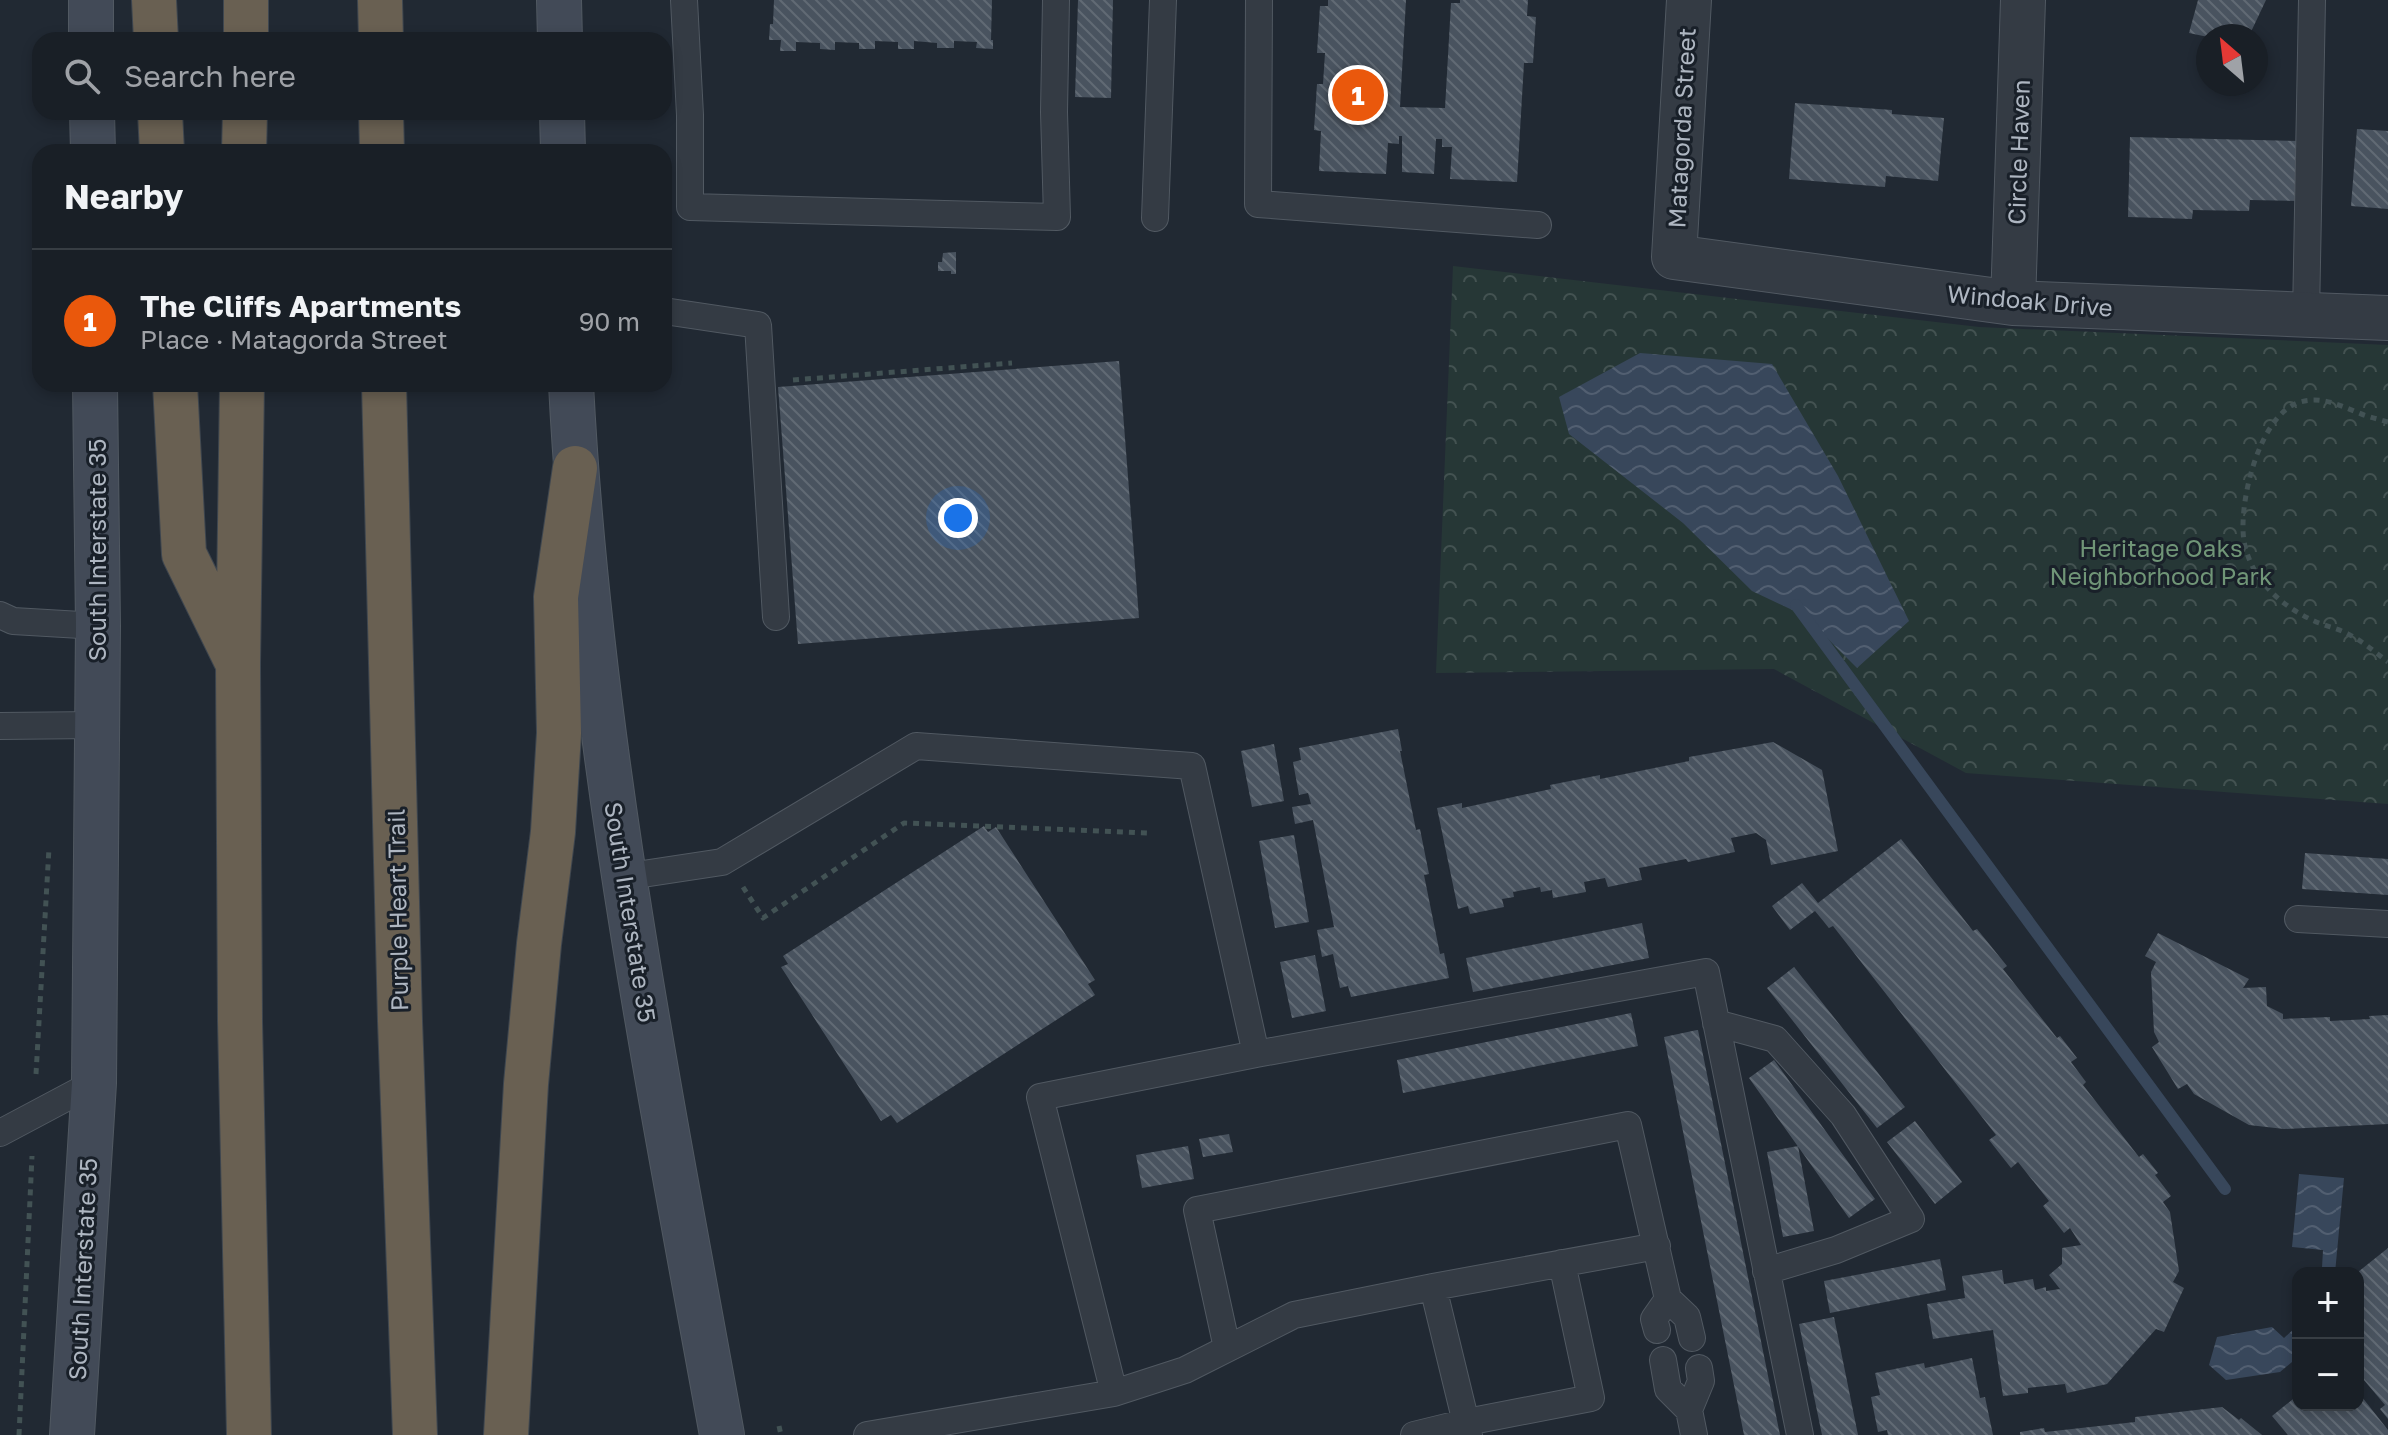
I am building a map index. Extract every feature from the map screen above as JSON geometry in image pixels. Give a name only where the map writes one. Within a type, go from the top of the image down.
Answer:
[{"type":"highway","points":[[154,0],[156,32]]},
{"type":"highway","points":[[246,0],[246,32]]},
{"type":"highway","points":[[380,0],[381,32]]},
{"type":"highway","points":[[160,120],[162,144]]},
{"type":"highway","points":[[244,144],[245,120]]},
{"type":"highway","points":[[381,120],[382,144]]},
{"type":"highway","points":[[175,392],[184,554],[238,664]]},
{"type":"highway","points":[[242,392],[238,664],[240,1021],[249,1435]]},
{"type":"highway","name":"Purple Heart Trail","points":[[384,392],[400,1037],[415,1435]]},
{"type":"highway","points":[[506,1435],[526,1084],[553,832],[559,733],[556,597],[575,468]]},
{"type":"main road","points":[[91,0],[91,32]]},
{"type":"main road","points":[[559,0],[560,32]]},
{"type":"main road","points":[[92,120],[93,144]]},
{"type":"main road","points":[[562,120],[563,144]]},
{"type":"main road","name":"South Interstate 35","points":[[72,1435],[94,1083],[98,626],[95,392]]},
{"type":"main road","name":"South Interstate 35","points":[[571,392],[575,468],[602,722],[623,877],[722,1435]]},
{"type":"street","name":"Matagorda Street","points":[[1674,257],[1689,0]]},
{"type":"street","name":"Circle Haven","points":[[2013,303],[2023,0]]},
{"type":"street","name":"Windoak Drive","points":[[1674,257],[2013,303],[2388,318]]},
{"type":"lane","points":[[684,0],[690,115],[690,207],[1057,217],[1054,112],[1056,0]]},
{"type":"lane","points":[[1155,218],[1163,0]]},
{"type":"lane","points":[[1259,0],[1258,204],[1538,225]]},
{"type":"lane","points":[[2306,315],[2312,0]]},
{"type":"lane","points":[[672,312],[758,325],[776,617]]},
{"type":"lane","points":[[0,615],[13,621],[98,626]]},
{"type":"lane","points":[[0,726],[96,725]]},
{"type":"lane","points":[[623,877],[722,862],[916,746],[1192,766],[1256,1054]]},
{"type":"lane","points":[[2298,919],[2388,924]]},
{"type":"lane","points":[[1114,1393],[1040,1097],[1256,1054],[1706,972],[1800,1435]]},
{"type":"lane","points":[[1716,1023],[1775,1039],[1843,1115],[1911,1219],[1836,1250],[1766,1271]]},
{"type":"lane","points":[[0,1133],[94,1083]]},
{"type":"lane","points":[[1227,1348],[1197,1210],[1628,1125],[1668,1299],[1687,1317],[1692,1338]]},
{"type":"lane","points":[[867,1435],[1114,1393],[1185,1370],[1294,1315],[1657,1246]]},
{"type":"lane","points":[[1414,1435],[1468,1428],[1591,1398],[1562,1263]]},
{"type":"lane","points":[[1433,1287],[1468,1428]]},
{"type":"lane","points":[[1657,1330],[1654,1319],[1668,1299]]},
{"type":"lane","points":[[1663,1360],[1668,1389],[1691,1423]]},
{"type":"lane","points":[[1691,1423],[1701,1381],[1699,1368]]},
{"type":"path","points":[[787,380],[1012,363]]},
{"type":"path","points":[[2388,422],[2314,399],[2297,403],[2280,415],[2268,431],[2248,483],[2244,542],[2260,579],[2293,611],[2347,633],[2388,662]]},
{"type":"path","points":[[726,859],[763,918],[904,823],[1149,833]]},
{"type":"path","points":[[35,1085],[49,841]]},
{"type":"path","points":[[19,1435],[32,1155]]},
{"type":"path","points":[[779,1426],[781,1435]]},
{"type":"green space","name":"Heritage Oaks Neighborhood Park","points":[[1453,266],[1979,327],[2388,345],[2388,804],[1966,773],[1774,669],[1436,673]]},
{"type":"water","points":[[1640,353],[1772,364],[1838,476],[1909,621],[1857,668],[1805,616],[1752,591],[1683,523],[1569,434],[1559,397]]},
{"type":"water","points":[[2299,1174],[2344,1178],[2336,1267],[2322,1267],[2323,1250],[2292,1247]]},
{"type":"water","points":[[2272,1327],[2284,1338],[2292,1331],[2292,1362],[2280,1372],[2226,1380],[2209,1365],[2217,1337]]},
{"type":"building","points":[[774,0],[992,0],[993,49],[976,48],[977,42],[954,41],[954,48],[937,48],[937,43],[914,41],[914,49],[898,49],[898,42],[875,41],[875,49],[859,49],[859,43],[835,42],[835,50],[820,49],[820,43],[796,42],[796,51],[780,51],[781,40],[769,40]]},
{"type":"building","points":[[1078,0],[1113,0],[1111,98],[1075,97]]},
{"type":"building","points":[[1328,0],[1406,0],[1400,107],[1445,108],[1451,3],[1460,3],[1460,0],[1528,0],[1527,16],[1536,17],[1533,63],[1524,63],[1517,182],[1450,179],[1452,147],[1442,147],[1442,139],[1436,139],[1434,174],[1402,172],[1402,136],[1399,136],[1399,144],[1388,143],[1386,174],[1319,171],[1321,131],[1314,130],[1317,84],[1323,84],[1325,53],[1317,53],[1320,6],[1328,6]]},
{"type":"building","points":[[2198,0],[2266,0],[2255,24],[2196,24],[2196,34],[2189,33]]},
{"type":"building","points":[[1795,103],[1892,110],[1892,114],[1944,118],[1938,181],[1886,176],[1885,187],[1789,179]]},
{"type":"building","points":[[2357,129],[2388,131],[2388,209],[2351,206]]},
{"type":"building","points":[[2130,137],[2302,141],[2300,201],[2250,200],[2249,211],[2193,210],[2192,219],[2128,217]]},
{"type":"building","points":[[956,252],[956,274],[938,271],[938,262],[942,262],[943,253]]},
{"type":"building","points":[[1119,361],[1139,618],[798,644],[778,387]]},
{"type":"building","points":[[1398,729],[1416,830],[1420,829],[1429,874],[1424,875],[1440,954],[1444,953],[1449,978],[1351,997],[1348,986],[1340,988],[1333,954],[1322,957],[1317,930],[1334,927],[1313,820],[1295,824],[1292,807],[1311,804],[1308,793],[1299,795],[1293,762],[1301,760],[1299,748]]},
{"type":"building","points":[[1773,742],[1822,770],[1838,851],[1771,865],[1766,840],[1756,833],[1731,838],[1735,852],[1639,868],[1642,880],[1608,887],[1605,878],[1584,882],[1586,892],[1553,898],[1552,890],[1541,892],[1540,887],[1513,892],[1514,897],[1502,899],[1504,907],[1470,914],[1468,906],[1458,909],[1437,808],[1462,803],[1462,808],[1551,789],[1550,785],[1600,775],[1600,779],[1689,761],[1689,757]]},
{"type":"building","points":[[1274,744],[1284,801],[1252,807],[1241,751]]},
{"type":"building","points":[[984,826],[988,832],[996,827],[1095,980],[1088,984],[1095,995],[897,1123],[891,1115],[881,1121],[781,967],[788,964],[783,956]]},
{"type":"building","points":[[1294,835],[1309,922],[1275,928],[1259,841]]},
{"type":"building","points":[[1901,839],[1973,931],[1977,929],[2007,966],[2003,969],[2057,1038],[2060,1036],[2077,1058],[2071,1062],[2086,1082],[2083,1085],[2139,1157],[2143,1154],[2171,1196],[2163,1202],[2170,1212],[2179,1271],[2173,1282],[2184,1288],[2164,1332],[2156,1329],[2107,1384],[2067,1393],[2065,1384],[2028,1388],[2028,1393],[2003,1396],[1993,1330],[1933,1339],[1927,1304],[1965,1298],[1962,1276],[2002,1270],[2004,1284],[2033,1279],[2035,1290],[2046,1287],[2046,1291],[2060,1289],[2049,1275],[2062,1264],[2062,1248],[2081,1245],[2070,1228],[2064,1233],[2043,1206],[2049,1201],[2018,1162],[2011,1168],[1989,1140],[1996,1135],[1833,926],[1829,928],[1815,911],[1790,930],[1772,906],[1802,883],[1818,903]]},
{"type":"building","points":[[2305,853],[2388,859],[2388,895],[2302,889]]},
{"type":"building","points":[[1642,923],[1649,958],[1473,992],[1466,958]]},
{"type":"building","points":[[2158,933],[2249,979],[2243,988],[2266,987],[2267,1006],[2283,1014],[2283,1019],[2330,1017],[2330,1021],[2388,1015],[2388,1124],[2284,1129],[2249,1125],[2194,1094],[2187,1084],[2178,1089],[2152,1047],[2159,1042],[2154,1032],[2151,972],[2156,962],[2145,956]]},
{"type":"building","points":[[1315,955],[1326,1011],[1292,1018],[1280,962]]},
{"type":"building","points":[[1794,967],[1905,1107],[1877,1128],[1767,988]]},
{"type":"building","points":[[1631,1013],[1638,1046],[1403,1093],[1397,1060]]},
{"type":"building","points":[[1698,1030],[1780,1435],[1744,1435],[1664,1037]]},
{"type":"building","points":[[1774,1060],[1875,1199],[1849,1218],[1749,1078]]},
{"type":"building","points":[[1915,1121],[1962,1182],[1935,1204],[1887,1142]]},
{"type":"building","points":[[1229,1134],[1233,1152],[1203,1157],[1199,1139]]},
{"type":"building","points":[[1188,1146],[1194,1179],[1142,1188],[1136,1155]]},
{"type":"building","points":[[1798,1146],[1814,1231],[1783,1237],[1767,1152]]},
{"type":"building","points":[[2388,1248],[2388,1419],[2380,1409],[2385,1405],[2364,1380],[2364,1267]]},
{"type":"building","points":[[1940,1259],[1946,1290],[1830,1313],[1824,1281]]},
{"type":"building","points":[[1834,1317],[1858,1435],[1822,1435],[1799,1324]]},
{"type":"building","points":[[1972,1358],[1980,1398],[1985,1397],[1993,1435],[1888,1435],[1887,1430],[1878,1432],[1871,1397],[1880,1395],[1875,1373],[1924,1363],[1925,1368]]},
{"type":"building","points":[[2292,1400],[2292,1411],[2364,1411],[2364,1400],[2388,1430],[2388,1435],[2288,1435],[2272,1416]]},
{"type":"building","points":[[2222,1407],[2262,1435],[2020,1435],[2020,1432],[2044,1428],[2045,1432],[2135,1422],[2135,1417]]},
{"type":"waterway","points":[[1796,605],[2225,1189]]},
{"type":"place","name":"The Cliffs Apartments","points":[[1358,95]]}]
